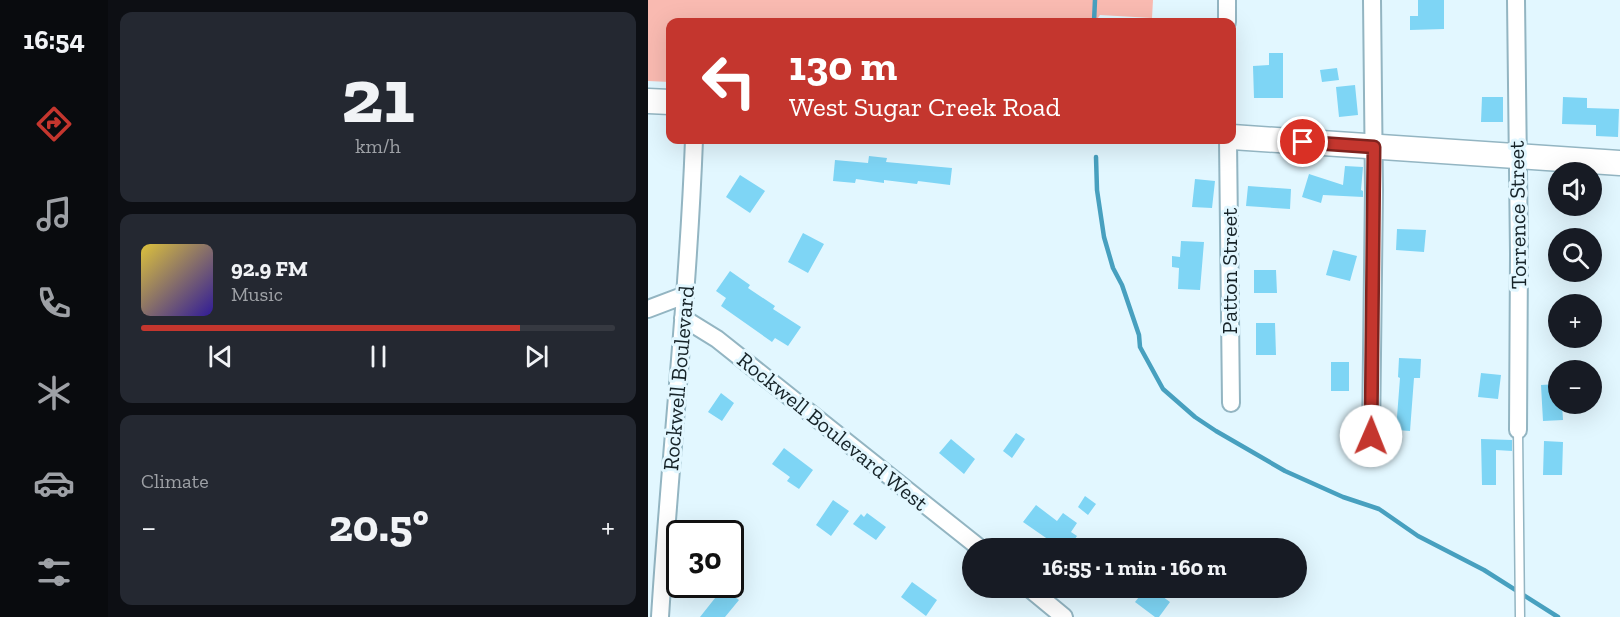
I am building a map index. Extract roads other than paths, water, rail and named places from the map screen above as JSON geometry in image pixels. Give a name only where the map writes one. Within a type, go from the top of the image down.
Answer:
[{"type":"main road","points":[[648,101],[666,102]]},
{"type":"main road","points":[[1236,138],[1620,163]]},
{"type":"street","points":[[1227,0],[1227,18]]},
{"type":"street","points":[[1371,436],[1374,147],[1372,0]]},
{"type":"street","name":"Torrence Street","points":[[1516,0],[1519,254],[1518,430]]},
{"type":"street","name":"Rockwell Boulevard","points":[[660,617],[685,295],[694,144]]},
{"type":"street","name":"Patton Street","points":[[1230,144],[1231,403]]},
{"type":"street","points":[[648,309],[685,295]]},
{"type":"street","name":"Rockwell Boulevard West","points":[[683,318],[717,339],[967,538]]},
{"type":"street","points":[[1041,598],[1064,617]]},
{"type":"lane","points":[[1518,430],[1520,617]]},
{"type":"waterway","points":[[1094,18],[1095,0]]},
{"type":"waterway","points":[[1096,157],[1097,190],[1104,237],[1113,268],[1122,285],[1139,335],[1140,347],[1163,389],[1195,417],[1285,471],[1343,497],[1379,509],[1418,536],[1484,570],[1558,617]]}]
